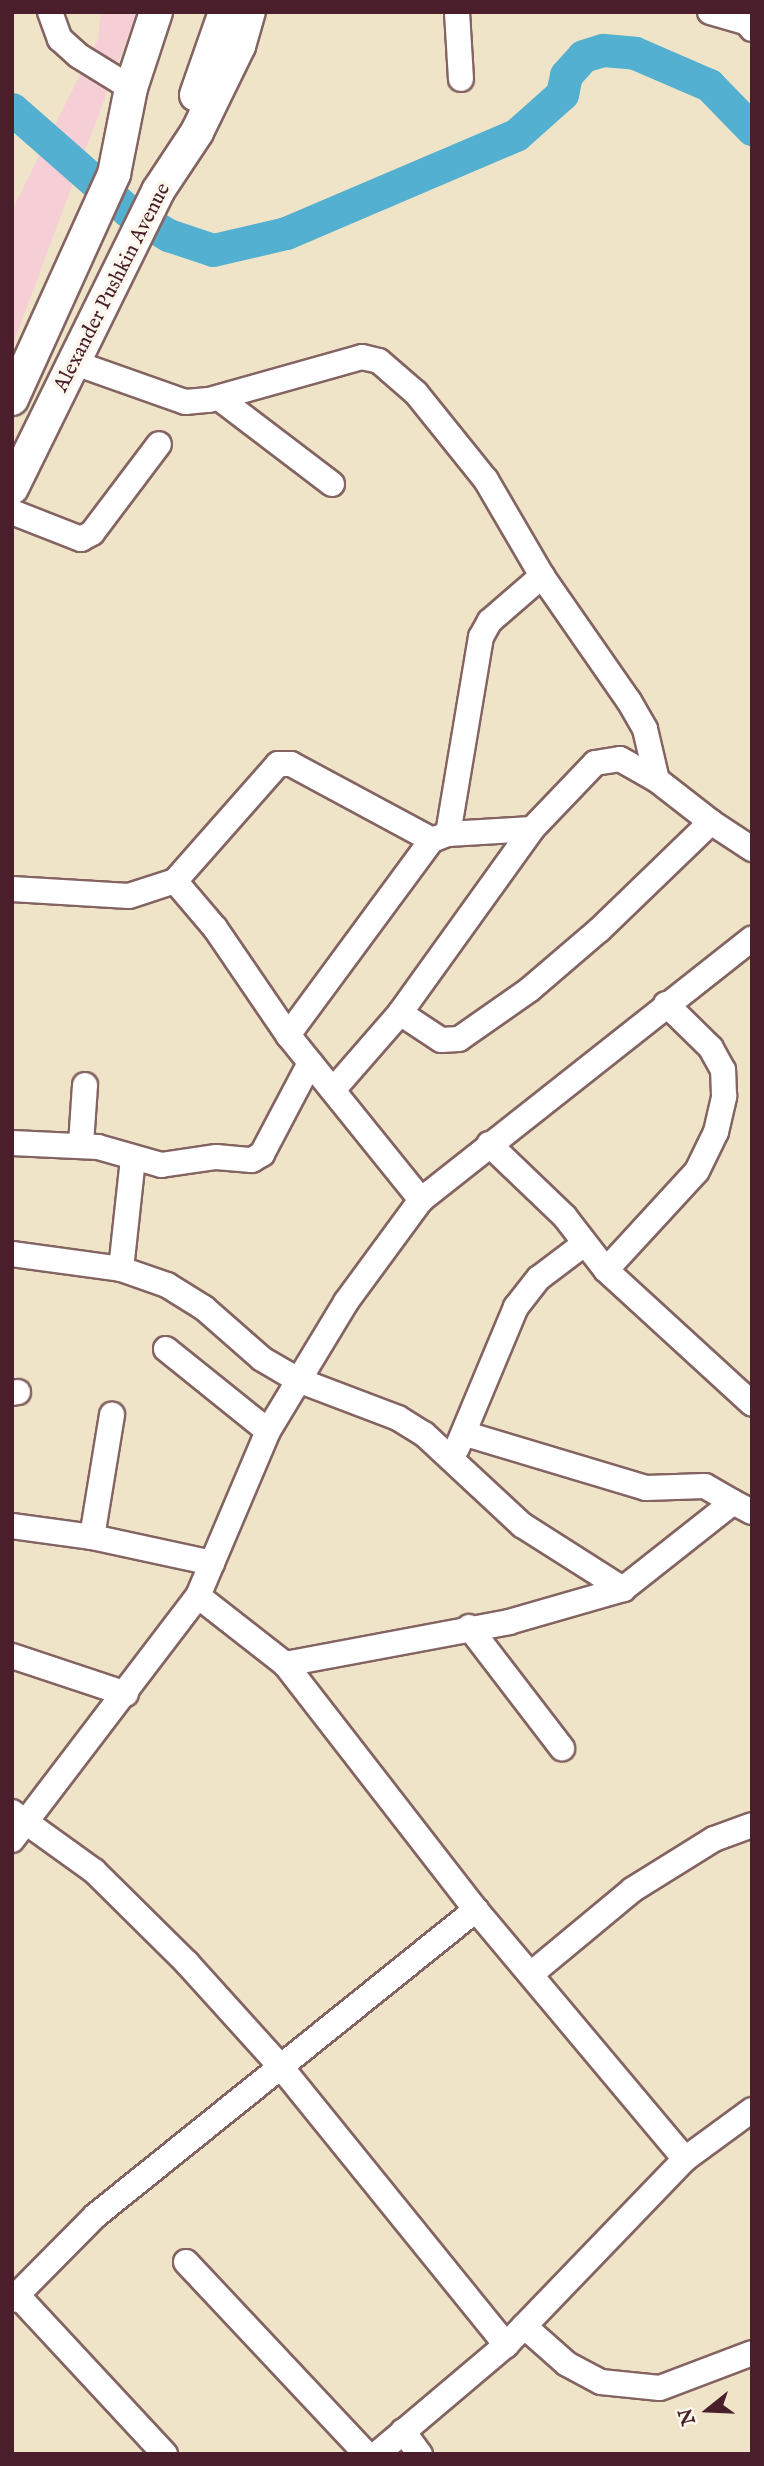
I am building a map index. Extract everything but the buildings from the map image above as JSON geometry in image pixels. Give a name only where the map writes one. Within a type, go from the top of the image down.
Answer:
[{"type":"main road","name":"Alexander Pushkin Avenue","points":[[12,399],[88,240],[114,174],[131,88],[156,12]]},
{"type":"main road","points":[[114,174],[178,12]]},
{"type":"main road","points":[[159,191],[225,12]]},
{"type":"main road","name":"Alexander Pushkin Avenue","points":[[12,488],[75,363],[111,282],[159,191],[197,132],[239,46],[249,12]]},
{"type":"street","points":[[50,12],[60,39],[79,57],[131,88]]},
{"type":"street","points":[[457,12],[461,79]]},
{"type":"street","points":[[710,12],[750,22]]},
{"type":"street","points":[[75,363],[185,402],[219,398],[362,357],[379,361],[416,393],[485,480],[542,576],[640,720],[657,780]]},
{"type":"street","points":[[219,398],[332,484]]},
{"type":"street","points":[[12,512],[80,539],[92,533],[159,444]]},
{"type":"street","points":[[288,1035],[440,837],[481,637],[490,621],[542,576]]},
{"type":"street","points":[[334,1089],[400,1013],[532,829],[596,763],[620,759],[657,780],[711,822],[752,849]]},
{"type":"street","points":[[12,889],[130,896],[175,881],[264,774],[278,764],[291,764],[440,837],[532,829]]},
{"type":"street","points":[[400,1013],[441,1041],[460,1039],[529,990],[599,930],[711,822]]},
{"type":"street","points":[[175,881],[215,928],[288,1035],[421,1200]]},
{"type":"street","points":[[506,2345],[281,2067],[94,1871],[17,1824],[126,1694],[198,1596],[268,1431],[345,1302],[421,1200],[666,1004],[752,939]]},
{"type":"street","points":[[606,1270],[697,1171],[716,1132],[724,1096],[723,1070],[711,1048],[666,1004]]},
{"type":"street","points":[[12,1143],[81,1144],[133,1158],[177,1165],[216,1157],[258,1158],[310,1063]]},
{"type":"street","points":[[81,1144],[85,1085]]},
{"type":"street","points":[[489,1144],[565,1217],[606,1270],[752,1404]]},
{"type":"street","points":[[121,1269],[133,1158]]},
{"type":"street","points":[[449,1460],[466,1434],[516,1307],[539,1278],[584,1244]]},
{"type":"street","points":[[12,1254],[121,1269],[176,1291],[204,1308],[244,1347],[298,1380],[398,1418],[424,1434],[522,1525],[623,1589]]},
{"type":"street","points":[[166,1349],[268,1431]]},
{"type":"street","points":[[93,1537],[112,1415]]},
{"type":"street","points":[[285,1664],[563,1609],[623,1589],[743,1507],[705,1486],[646,1488],[466,1434]]},
{"type":"street","points":[[12,1526],[93,1537],[212,1563]]},
{"type":"street","points":[[198,1596],[285,1664],[476,1910],[685,2160]]},
{"type":"street","points":[[469,1627],[562,1748]]},
{"type":"street","points":[[12,1656],[126,1694]]},
{"type":"street","points":[[531,1974],[632,1890],[714,1839],[752,1825]]},
{"type":"street","points":[[165,2454],[15,2298],[96,2216],[476,1910]]},
{"type":"street","points":[[377,2454],[506,2345],[685,2160],[752,2110]]},
{"type":"street","points":[[186,2262],[366,2454]]},
{"type":"street","points":[[524,2326],[567,2364],[601,2382],[660,2388],[752,2353]]},
{"type":"street","points":[[403,2431],[420,2454]]},
{"type":"shaded area","points":[[101,12],[137,12],[12,347],[12,210],[98,39]]},
{"type":"waterway","points":[[12,109],[128,211],[168,235],[213,250],[286,233],[516,135],[562,94],[566,75],[583,56],[603,50],[635,53],[709,85],[752,129]]}]
